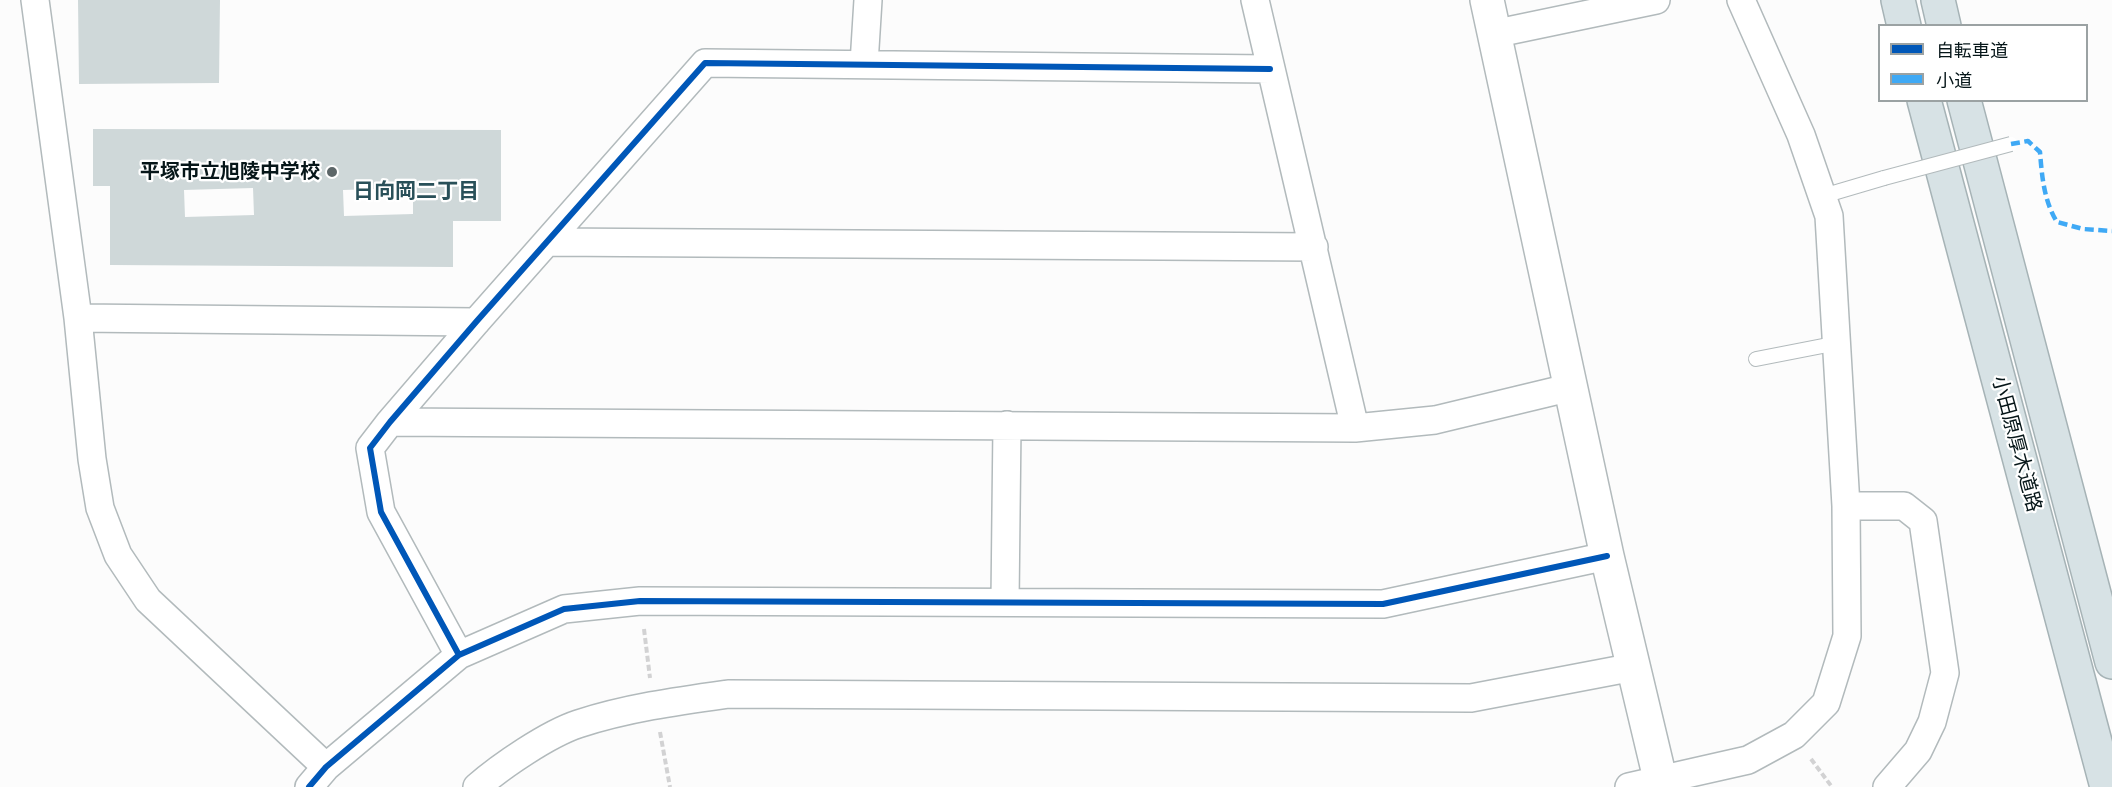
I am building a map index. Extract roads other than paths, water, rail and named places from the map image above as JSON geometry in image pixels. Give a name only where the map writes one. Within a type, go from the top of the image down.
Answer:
[{"type":"highway","points":[[1898,0],[1904,24]]},
{"type":"highway","points":[[1938,0],[1944,24]]},
{"type":"highway","name":"小田原厚木道路","points":[[1925,102],[2107,787]]},
{"type":"highway","name":"小田原厚木道路","points":[[1965,102],[2112,662]]},
{"type":"street","points":[[35,0],[78,318],[93,469],[100,508],[118,555],[148,600],[317,777],[459,655],[564,609],[640,602],[1383,604],[1607,556]]},
{"type":"street","points":[[864,64],[868,0]]},
{"type":"street","points":[[1255,0],[1355,428]]},
{"type":"street","points":[[1487,0],[1607,556],[1634,667],[1650,785],[1748,760],[1794,735],[1826,704],[1847,636],[1846,506],[1829,216],[1801,135],[1741,0]]},
{"type":"street","points":[[1493,34],[1656,0]]},
{"type":"street","points":[[459,655],[381,512],[370,448],[476,322],[705,63],[1270,69]]},
{"type":"street","points":[[548,242],[1314,247]]},
{"type":"street","points":[[78,318],[476,322]]},
{"type":"street","points":[[390,422],[1355,428],[1435,420],[1572,387]]},
{"type":"street","points":[[1005,602],[1006,425]]},
{"type":"street","points":[[1846,506],[1904,506],[1923,521],[1945,673],[1932,722],[1923,741],[1887,787]]},
{"type":"street","points":[[477,787],[501,766],[576,724],[654,704],[728,694],[1471,698],[1634,667]]},
{"type":"lane","points":[[1823,196],[2011,144]]},
{"type":"lane","points":[[1756,359],[1838,343]]},
{"type":"place","name":"平塚市立旭陵中学校","points":[[332,172]]},
{"type":"district","name":"日向岡二丁目","points":[[416,192]]}]
